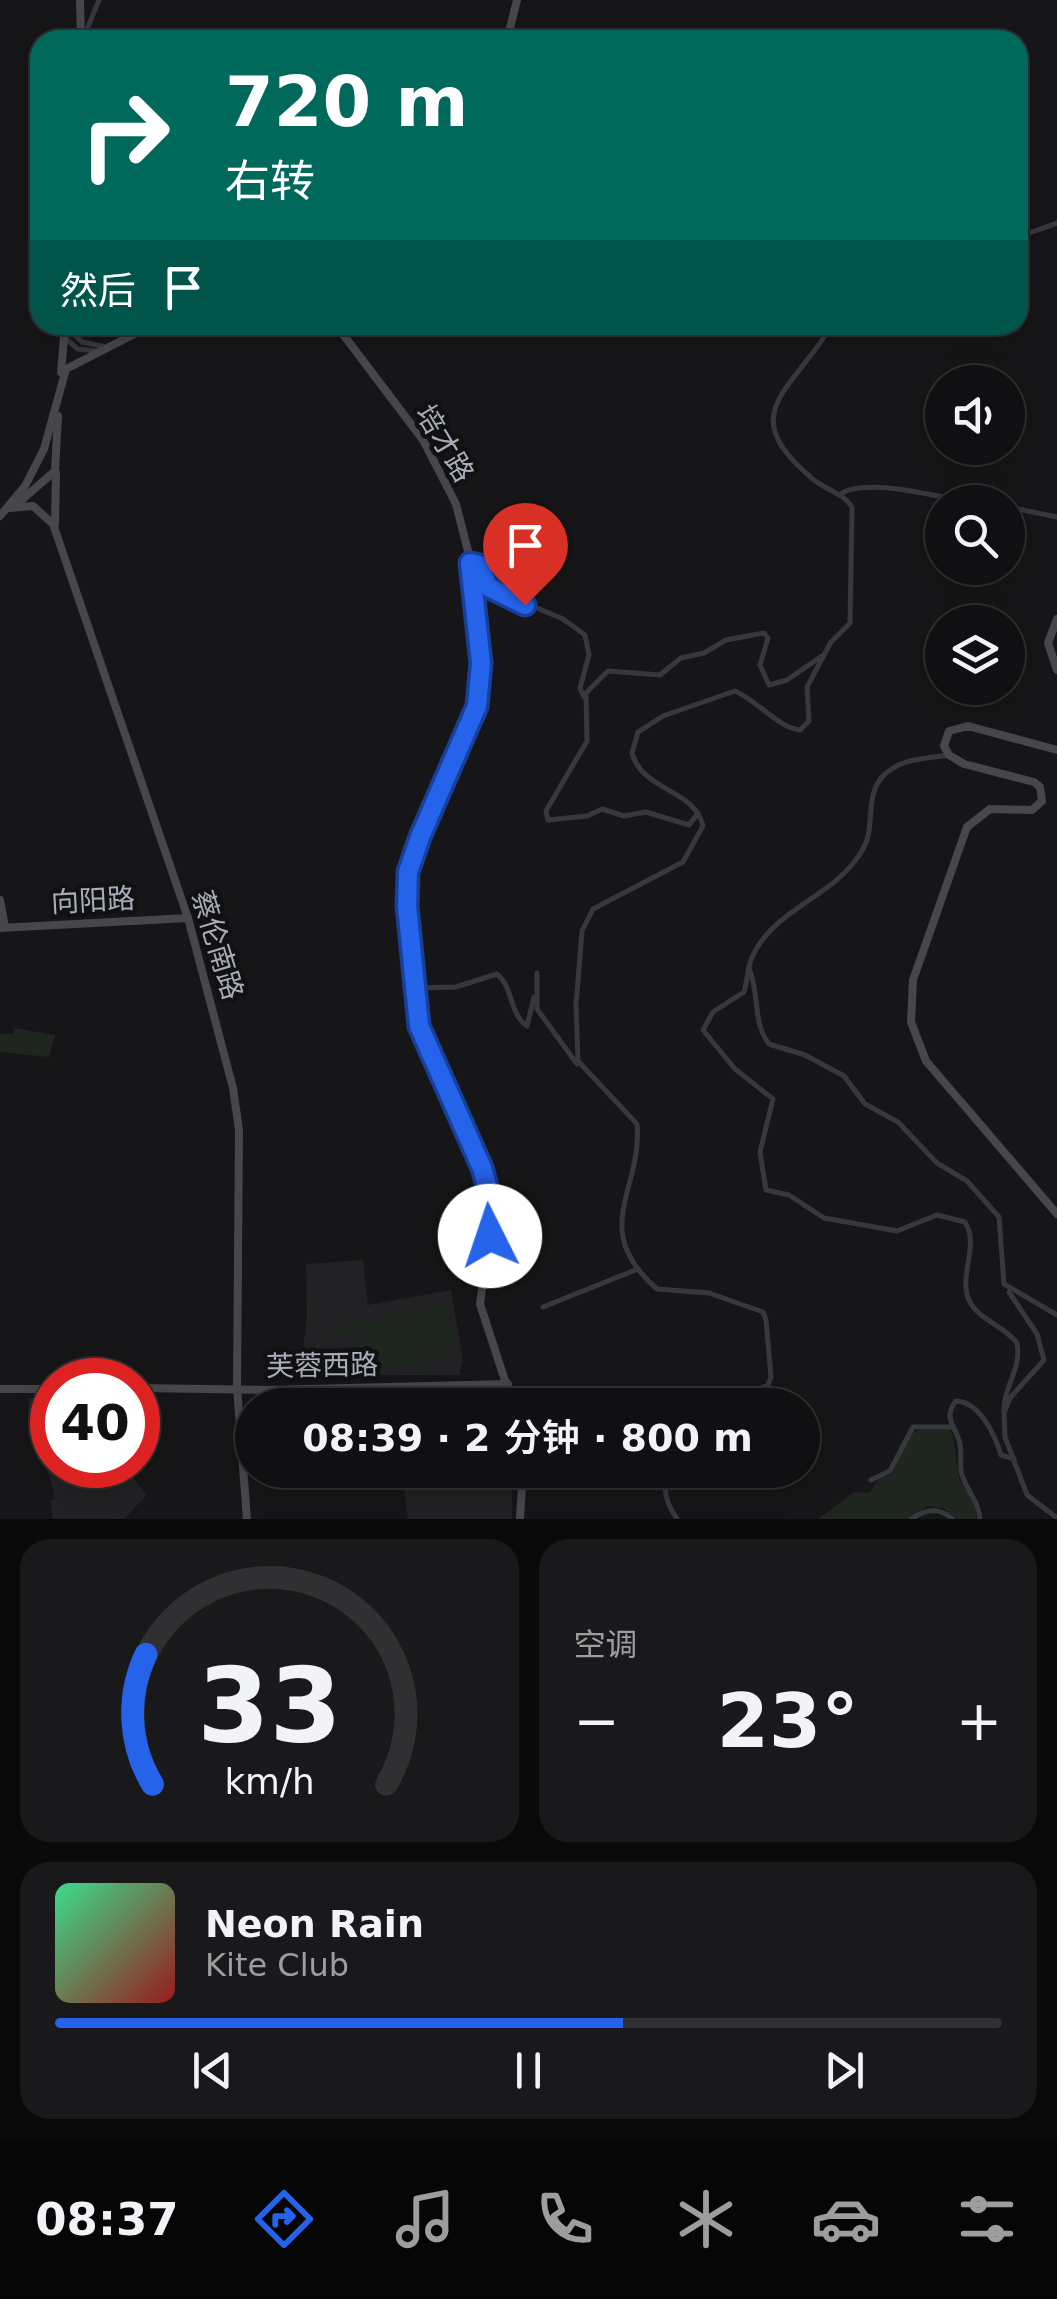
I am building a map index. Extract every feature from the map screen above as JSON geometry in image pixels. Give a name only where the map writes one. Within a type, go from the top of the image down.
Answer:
[{"type":"street","points":[[80,0],[82,30]]},
{"type":"street","points":[[86,30],[98,0]]},
{"type":"street","points":[[510,30],[517,0]]},
{"type":"street","points":[[1028,234],[1057,224]]},
{"type":"street","points":[[75,335],[101,349]]},
{"type":"street","points":[[60,380],[69,366],[131,335]]},
{"type":"street","name":"培才路","points":[[343,335],[422,440],[456,504],[470,563],[481,663],[477,706],[408,872],[419,1026],[482,1168],[493,1208],[480,1304],[509,1388]]},
{"type":"street","points":[[584,697],[608,671],[660,675],[682,658],[704,653],[726,640],[764,633],[768,638],[760,665],[769,685],[787,680],[822,656],[847,629],[853,616],[852,507],[816,483],[789,458],[773,435],[770,420],[776,402],[825,335]]},
{"type":"street","points":[[64,336],[78,349],[101,349]]},
{"type":"street","points":[[0,516],[44,449],[60,380],[64,336]]},
{"type":"street","name":"蔡伦南路","points":[[60,380],[56,534],[188,918],[216,1016],[239,1130],[237,1387],[247,1519]]},
{"type":"street","points":[[8,508],[30,496],[56,466]]},
{"type":"street","points":[[839,495],[846,490],[885,488],[925,495]]},
{"type":"street","points":[[8,508],[38,508],[50,519],[56,534]]},
{"type":"street","points":[[1025,510],[1057,517]]},
{"type":"street","points":[[470,563],[480,565],[488,587],[563,619],[585,635],[588,655],[580,688],[589,714],[587,741],[546,812],[548,820],[587,816],[602,809],[624,816],[646,812],[689,826],[698,813]]},
{"type":"street","points":[[1057,618],[1048,644],[1057,670]]},
{"type":"street","points":[[584,1070],[574,1037],[586,918],[643,880],[683,862],[703,826],[698,813],[641,774],[632,753],[638,732],[664,716],[735,691],[758,702],[788,727],[800,730],[809,721],[807,687],[822,656]]},
{"type":"street","points":[[1057,750],[968,726],[949,731],[944,746],[948,755],[964,764],[1025,778],[1040,786],[1043,794],[1032,810],[990,808],[967,827],[924,940],[911,988],[911,1022],[926,1061],[1057,1214]]},
{"type":"street","points":[[948,755],[910,760],[884,776],[873,793],[862,851],[826,890],[778,920],[748,967],[744,992],[712,1012],[704,1030],[728,1062],[773,1098],[760,1152],[766,1190],[789,1195],[824,1218],[897,1231],[937,1215],[964,1222],[970,1230],[965,1280],[970,1302],[1017,1343],[1019,1363],[1004,1396],[1005,1436],[1027,1495],[1045,1514],[1057,1518]]},
{"type":"street","points":[[0,900],[3,928]]},
{"type":"street","name":"向阳路","points":[[3,928],[188,918]]},
{"type":"street","points":[[748,967],[757,989],[758,1025],[769,1044],[805,1056],[844,1076],[865,1104],[898,1122],[936,1163],[967,1181],[1001,1222],[1001,1279],[1037,1334],[1044,1360],[1014,1391],[1004,1413]]},
{"type":"street","points":[[414,988],[456,987],[470,979],[497,974],[508,986],[519,1021],[526,1026],[537,973]]},
{"type":"street","points":[[534,997],[548,1029],[637,1124],[621,1228],[625,1248],[657,1288],[709,1293],[763,1312],[771,1377],[760,1388]]},
{"type":"street","points":[[543,1308],[638,1269]]},
{"type":"street","points":[[1009,1290],[1057,1316]]},
{"type":"street","name":"芙蓉西路","points":[[160,1388],[267,1390],[508,1384]]},
{"type":"street","points":[[0,1389],[30,1388]]},
{"type":"street","points":[[980,1519],[978,1503],[963,1477],[960,1441],[952,1427],[952,1405],[956,1401],[969,1403],[992,1429],[1001,1455],[1014,1460]]},
{"type":"street","points":[[870,1480],[890,1471],[904,1437],[913,1427],[952,1427]]},
{"type":"street","points":[[520,1519],[522,1488]]},
{"type":"street","points":[[665,1488],[677,1519]]},
{"type":"street","points":[[912,1519],[929,1510],[954,1519]]},
{"type":"shaded area","points":[[14,1028],[55,1035],[49,1057],[0,1052],[0,1034],[14,1034]]},
{"type":"shaded area","points":[[363,1260],[368,1305],[451,1290],[463,1360],[459,1375],[300,1375],[307,1316],[306,1264]]},
{"type":"shaded area","points":[[448,1302],[456,1353],[425,1357],[425,1369],[374,1371],[360,1364],[359,1332],[330,1337],[330,1328]]},
{"type":"shaded area","points":[[950,1430],[959,1478],[974,1504],[977,1519],[958,1519],[943,1508],[928,1506],[907,1519],[818,1519],[854,1492],[870,1493],[877,1481],[893,1473],[910,1433]]},
{"type":"shaded area","points":[[52,1488],[142,1488],[147,1495],[124,1519],[53,1519],[50,1501],[55,1499]]},
{"type":"shaded area","points":[[404,1488],[512,1488],[512,1519],[408,1519]]},
{"type":"route","points":[[490,1236],[493,1208],[482,1168],[419,1026],[407,906],[408,872],[477,706],[481,663],[470,563],[480,565],[488,587],[525,605]]}]
